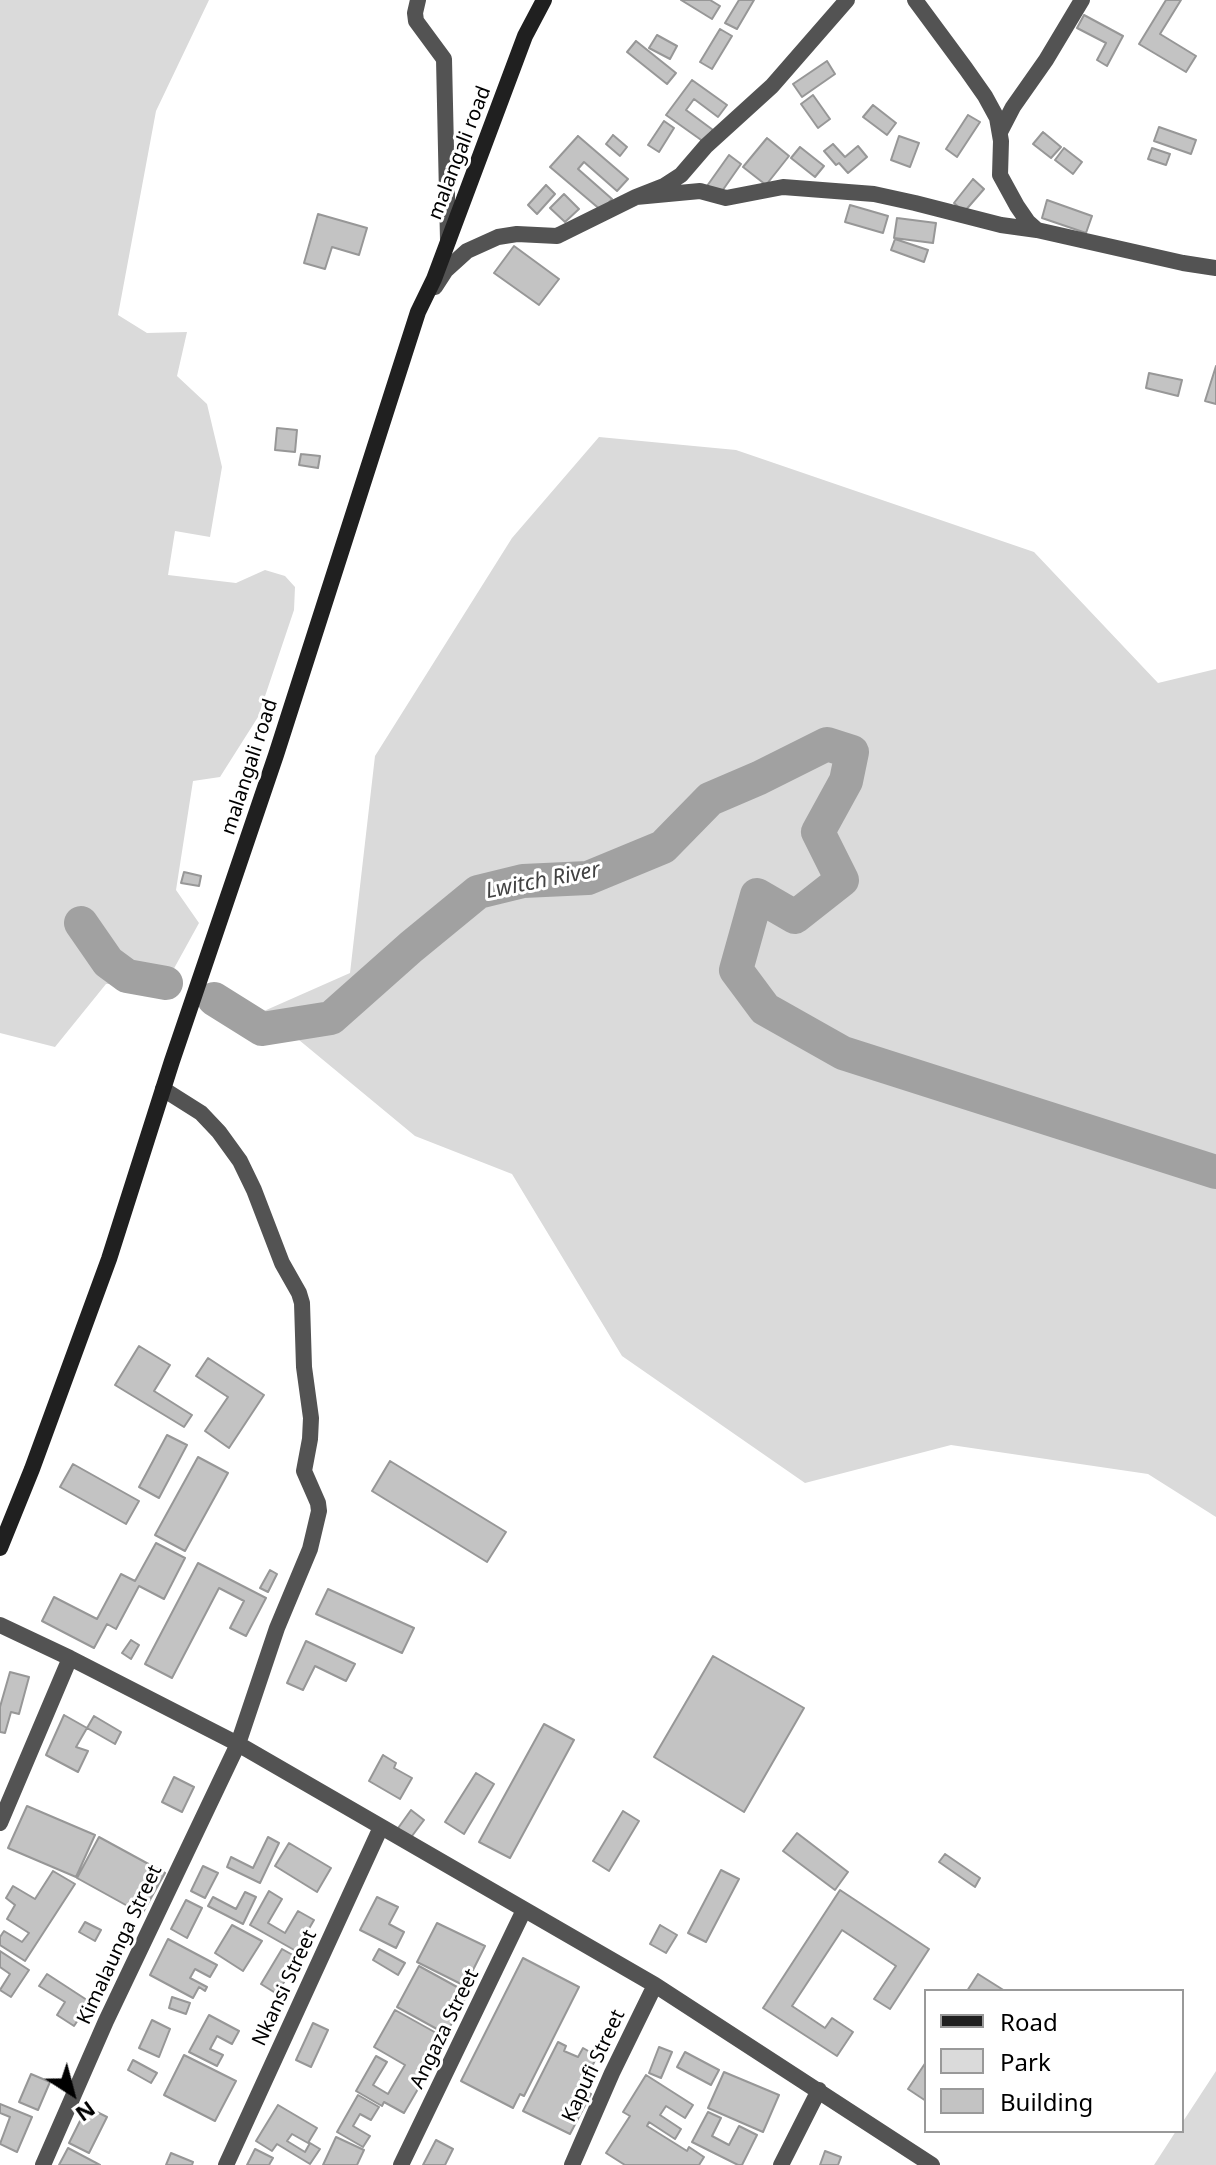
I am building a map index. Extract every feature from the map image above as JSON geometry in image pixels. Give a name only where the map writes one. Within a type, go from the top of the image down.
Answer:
[{"type":"street","points":[[418,0],[416,21],[444,59],[448,242]]},
{"type":"street","name":"malangali road","points":[[0,1548],[109,1259],[276,755],[418,312],[434,279],[525,36],[544,0]]},
{"type":"street","points":[[418,312],[446,270],[467,251],[498,237],[517,234],[557,236],[681,175],[706,146],[772,86],[847,0]]},
{"type":"street","points":[[915,0],[985,96],[997,118],[1000,175],[1017,206],[1037,230]]},
{"type":"street","points":[[1000,132],[1082,0]]},
{"type":"street","points":[[636,197],[700,191],[726,198],[783,187],[874,194],[1001,225],[1216,268]]},
{"type":"street","name":"Kimalaunga Street","points":[[43,2165],[106,2021],[238,1744],[277,1628],[310,1549],[319,1511],[304,1471],[311,1418],[299,1293],[282,1263],[240,1161],[201,1113],[163,1089]]},
{"type":"street","points":[[0,1625],[238,1744],[655,1985],[932,2165]]},
{"type":"street","points":[[0,1823],[70,1658]]},
{"type":"street","name":"Nkansi Street","points":[[226,2165],[381,1827]]},
{"type":"street","name":"Angaza Street","points":[[401,2165],[524,1910]]},
{"type":"street","name":"Kapufi Street","points":[[572,2165],[655,1985]]},
{"type":"street","points":[[781,2165],[819,2090]]},
{"type":"green space","points":[[0,0],[209,0],[156,111],[118,315],[147,333],[187,332],[177,376],[207,404],[222,467],[210,537],[175,531],[168,575],[236,583],[265,570],[285,576],[295,587],[294,610],[258,717],[220,777],[193,781],[176,890],[199,923],[166,983],[106,984],[55,1047],[0,1033]]},
{"type":"green space","points":[[599,437],[736,450],[1034,552],[1158,683],[1216,669],[1216,1517],[1148,1474],[951,1445],[805,1483],[622,1356],[512,1174],[415,1136],[264,1011],[350,973],[375,756],[512,538]]},
{"type":"green space","points":[[1216,2071],[1216,2165],[1154,2165],[1175,2133],[1184,2133],[1184,2120]]},
{"type":"building","points":[[681,0],[710,0],[720,6],[712,19]]},
{"type":"building","points":[[739,0],[754,0],[737,29],[725,23]]},
{"type":"building","points":[[1166,0],[1181,0],[1160,34],[1196,56],[1186,72],[1139,44]]},
{"type":"building","points":[[1084,15],[1123,36],[1107,66],[1097,60],[1106,43],[1077,28]]},
{"type":"building","points":[[720,29],[732,36],[712,69],[700,62]]},
{"type":"building","points":[[657,35],[677,46],[670,59],[649,48]]},
{"type":"building","points":[[636,41],[676,73],[667,84],[627,52]]},
{"type":"building","points":[[827,61],[835,74],[802,97],[793,84]]},
{"type":"building","points":[[692,80],[727,105],[718,117],[694,99],[686,110],[713,130],[704,142],[666,115]]},
{"type":"building","points":[[813,95],[830,119],[818,128],[801,104]]},
{"type":"building","points":[[873,105],[896,123],[887,135],[863,117]]},
{"type":"building","points":[[968,115],[980,122],[957,157],[946,149]]},
{"type":"building","points":[[664,121],[674,128],[659,152],[648,145]]},
{"type":"building","points":[[1159,127],[1196,140],[1191,154],[1154,141]]},
{"type":"building","points":[[1043,132],[1061,147],[1051,158],[1033,144]]},
{"type":"building","points":[[613,135],[627,147],[620,156],[606,144]]},
{"type":"building","points":[[578,136],[628,179],[617,191],[584,162],[578,169],[612,199],[602,211],[550,167]]},
{"type":"building","points":[[899,136],[919,143],[910,167],[891,160]]},
{"type":"building","points":[[767,138],[789,156],[766,185],[743,167]]},
{"type":"building","points":[[833,144],[845,157],[858,146],[867,157],[848,173],[824,151]]},
{"type":"building","points":[[800,147],[824,166],[815,177],[791,158]]},
{"type":"building","points":[[1064,148],[1082,162],[1073,174],[1055,160]]},
{"type":"building","points":[[1152,148],[1170,154],[1166,165],[1148,159]]},
{"type":"building","points":[[729,155],[741,164],[720,194],[707,186]]},
{"type":"building","points":[[973,179],[984,189],[964,212],[954,203]]},
{"type":"building","points":[[546,185],[555,194],[537,214],[528,205]]},
{"type":"building","points":[[564,194],[579,209],[565,222],[550,208]]},
{"type":"building","points":[[1047,200],[1092,216],[1086,233],[1042,218]]},
{"type":"building","points":[[850,205],[888,216],[883,233],[845,222]]},
{"type":"building","points":[[318,214],[367,228],[359,255],[332,247],[325,269],[304,263]]},
{"type":"building","points":[[897,218],[936,223],[933,243],[894,238]]},
{"type":"building","points":[[895,239],[928,250],[924,262],[891,250]]},
{"type":"building","points":[[514,246],[559,279],[539,305],[494,273]]},
{"type":"building","points":[[1216,366],[1216,404],[1205,401]]},
{"type":"building","points":[[1149,373],[1182,380],[1178,396],[1146,388]]},
{"type":"building","points":[[277,428],[297,430],[295,452],[275,450]]},
{"type":"building","points":[[301,454],[320,456],[318,468],[299,465]]},
{"type":"building","points":[[184,872],[201,876],[199,886],[181,883]]},
{"type":"building","points":[[139,1346],[170,1365],[154,1391],[192,1415],[184,1427],[115,1385]]},
{"type":"building","points":[[208,1358],[264,1395],[229,1448],[205,1431],[228,1397],[196,1376]]},
{"type":"building","points":[[167,1435],[187,1445],[159,1498],[139,1487]]},
{"type":"building","points":[[198,1457],[228,1473],[185,1551],[155,1535]]},
{"type":"building","points":[[390,1461],[506,1532],[487,1562],[372,1491]]},
{"type":"building","points":[[73,1464],[139,1501],[126,1524],[60,1487]]},
{"type":"building","points":[[156,1543],[185,1558],[164,1599],[139,1586],[116,1629],[107,1624],[94,1648],[42,1621],[54,1597],[97,1619],[121,1574],[135,1581]]},
{"type":"building","points":[[198,1563],[266,1598],[246,1636],[230,1628],[244,1601],[219,1588],[172,1678],[145,1664]]},
{"type":"building","points":[[270,1570],[277,1574],[268,1592],[260,1588]]},
{"type":"building","points":[[328,1589],[414,1628],[402,1653],[316,1614]]},
{"type":"building","points":[[131,1640],[139,1645],[131,1659],[122,1653]]},
{"type":"building","points":[[306,1641],[355,1664],[346,1681],[315,1666],[303,1690],[287,1683]]},
{"type":"building","points":[[713,1656],[804,1708],[744,1812],[654,1757]]},
{"type":"building","points":[[10,1672],[29,1677],[19,1714],[11,1712],[5,1733],[0,1732],[0,1707]]},
{"type":"building","points":[[64,1715],[87,1728],[76,1747],[88,1751],[78,1772],[46,1755]]},
{"type":"building","points":[[94,1716],[121,1732],[115,1744],[87,1728]]},
{"type":"building","points":[[544,1724],[574,1740],[510,1858],[479,1842]]},
{"type":"building","points":[[383,1755],[396,1763],[394,1768],[412,1778],[400,1799],[369,1781]]},
{"type":"building","points":[[476,1773],[494,1784],[464,1834],[445,1822]]},
{"type":"building","points":[[174,1777],[194,1787],[182,1812],[162,1802]]},
{"type":"building","points":[[27,1806],[95,1835],[76,1877],[8,1848]]},
{"type":"building","points":[[411,1810],[424,1820],[409,1840],[396,1831]]},
{"type":"building","points":[[623,1811],[639,1821],[609,1871],[593,1861]]},
{"type":"building","points":[[797,1833],[848,1872],[835,1890],[783,1851]]},
{"type":"building","points":[[99,1837],[165,1873],[142,1914],[77,1878]]},
{"type":"building","points":[[268,1837],[279,1843],[260,1883],[227,1867],[231,1857],[253,1868]]},
{"type":"building","points":[[289,1843],[331,1868],[317,1892],[275,1866]]},
{"type":"building","points":[[945,1854],[980,1878],[975,1887],[939,1862]]},
{"type":"building","points":[[203,1866],[218,1873],[205,1898],[191,1891]]},
{"type":"building","points":[[721,1870],[739,1879],[706,1942],[688,1933]]},
{"type":"building","points":[[53,1871],[75,1884],[25,1961],[0,1945],[4,1931],[22,1942],[29,1933],[7,1919],[15,1905],[6,1898],[13,1886],[35,1899]]},
{"type":"building","points":[[840,1890],[929,1949],[890,2009],[874,1999],[896,1966],[842,1930],[792,2006],[825,2028],[832,2018],[853,2032],[837,2056],[763,2008]]},
{"type":"building","points":[[269,1891],[282,1899],[268,1923],[285,1933],[298,1911],[314,1920],[296,1951],[250,1925]]},
{"type":"building","points":[[245,1892],[256,1897],[243,1924],[208,1906],[213,1897],[236,1909]]},
{"type":"building","points":[[377,1897],[398,1907],[389,1924],[404,1932],[396,1948],[360,1930]]},
{"type":"building","points":[[186,1900],[202,1908],[187,1938],[171,1929]]},
{"type":"building","points":[[85,1922],[101,1930],[95,1941],[79,1932]]},
{"type":"building","points":[[437,1923],[485,1946],[465,1986],[417,1962]]},
{"type":"building","points":[[232,1925],[262,1941],[243,1971],[215,1953]]},
{"type":"building","points":[[660,1925],[677,1935],[666,1953],[650,1944]]},
{"type":"building","points":[[168,1939],[217,1965],[210,1977],[195,1969],[190,1978],[207,1987],[205,1991],[199,1987],[193,1998],[150,1975]]},
{"type":"building","points":[[282,1949],[298,1958],[277,1994],[261,1984]]},
{"type":"building","points":[[379,1949],[405,1963],[398,1975],[373,1960]]},
{"type":"building","points":[[0,1951],[29,1970],[11,1997],[0,1990],[10,1974],[0,1967]]},
{"type":"building","points":[[523,1958],[579,1987],[524,2096],[520,2094],[513,2108],[461,2081]]},
{"type":"building","points":[[419,1966],[468,1993],[446,2034],[397,2007]]},
{"type":"building","points":[[47,1974],[90,2002],[74,2026],[57,2015],[65,2002],[39,1986]]},
{"type":"building","points":[[978,1974],[1002,1989],[968,1989]]},
{"type":"building","points":[[172,1997],[190,2003],[186,2014],[169,2008]]},
{"type":"building","points":[[395,2010],[447,2039],[404,2113],[384,2102],[382,2106],[356,2091],[376,2056],[387,2062],[373,2085],[388,2094],[405,2065],[374,2047]]},
{"type":"building","points":[[209,2015],[239,2031],[232,2044],[217,2036],[210,2049],[223,2055],[217,2066],[189,2052]]},
{"type":"building","points":[[152,2020],[170,2029],[159,2057],[139,2048]]},
{"type":"building","points":[[313,2023],[328,2030],[311,2067],[296,2060]]},
{"type":"building","points":[[558,2042],[566,2046],[564,2051],[578,2057],[583,2048],[597,2056],[581,2090],[591,2094],[570,2134],[523,2111]]},
{"type":"building","points":[[659,2047],[672,2052],[661,2078],[649,2073]]},
{"type":"building","points":[[685,2052],[719,2070],[711,2085],[677,2067]]},
{"type":"building","points":[[184,2055],[236,2081],[215,2121],[164,2095]]},
{"type":"building","points":[[133,2060],[157,2073],[151,2083],[128,2070]]},
{"type":"building","points":[[924,2065],[924,2100],[908,2089]]},
{"type":"building","points":[[724,2072],[779,2095],[763,2132],[708,2108]]},
{"type":"building","points":[[31,2074],[50,2082],[38,2110],[19,2102]]},
{"type":"building","points":[[646,2075],[693,2105],[685,2118],[666,2106],[660,2115],[681,2129],[675,2139],[649,2122],[647,2126],[687,2151],[689,2147],[704,2157],[699,2165],[625,2165],[606,2153],[630,2116],[623,2112]]},
{"type":"building","points":[[358,2095],[379,2107],[371,2120],[360,2114],[353,2126],[370,2136],[363,2147],[337,2132]]},
{"type":"building","points":[[0,2104],[32,2117],[17,2152],[0,2144],[10,2117],[0,2113]]},
{"type":"building","points":[[278,2105],[317,2128],[308,2143],[292,2134],[287,2141],[305,2152],[310,2143],[320,2149],[310,2164],[277,2144],[272,2151],[256,2141]]},
{"type":"building","points":[[87,2107],[107,2117],[89,2153],[69,2143]]},
{"type":"building","points":[[708,2112],[721,2118],[712,2136],[729,2145],[739,2126],[757,2135],[742,2165],[692,2142]]},
{"type":"building","points":[[336,2137],[364,2150],[357,2165],[323,2165]]},
{"type":"building","points":[[436,2140],[453,2149],[445,2165],[423,2165]]},
{"type":"building","points":[[68,2148],[100,2165],[59,2165]]},
{"type":"building","points":[[255,2149],[273,2158],[269,2165],[247,2165]]},
{"type":"building","points":[[825,2151],[841,2157],[838,2165],[820,2165]]},
{"type":"building","points":[[171,2153],[193,2162],[192,2165],[166,2165]]},
{"type":"waterway","name":"Lwitch River","points":[[214,999],[262,1029],[331,1018],[478,892],[523,881],[588,878],[663,847],[710,799],[827,744],[852,752],[846,781],[818,832],[842,880],[795,917],[757,895],[736,970],[765,1009],[843,1053],[1216,1172]]},
{"type":"waterway","points":[[81,923],[108,962],[127,976],[166,983]]}]
